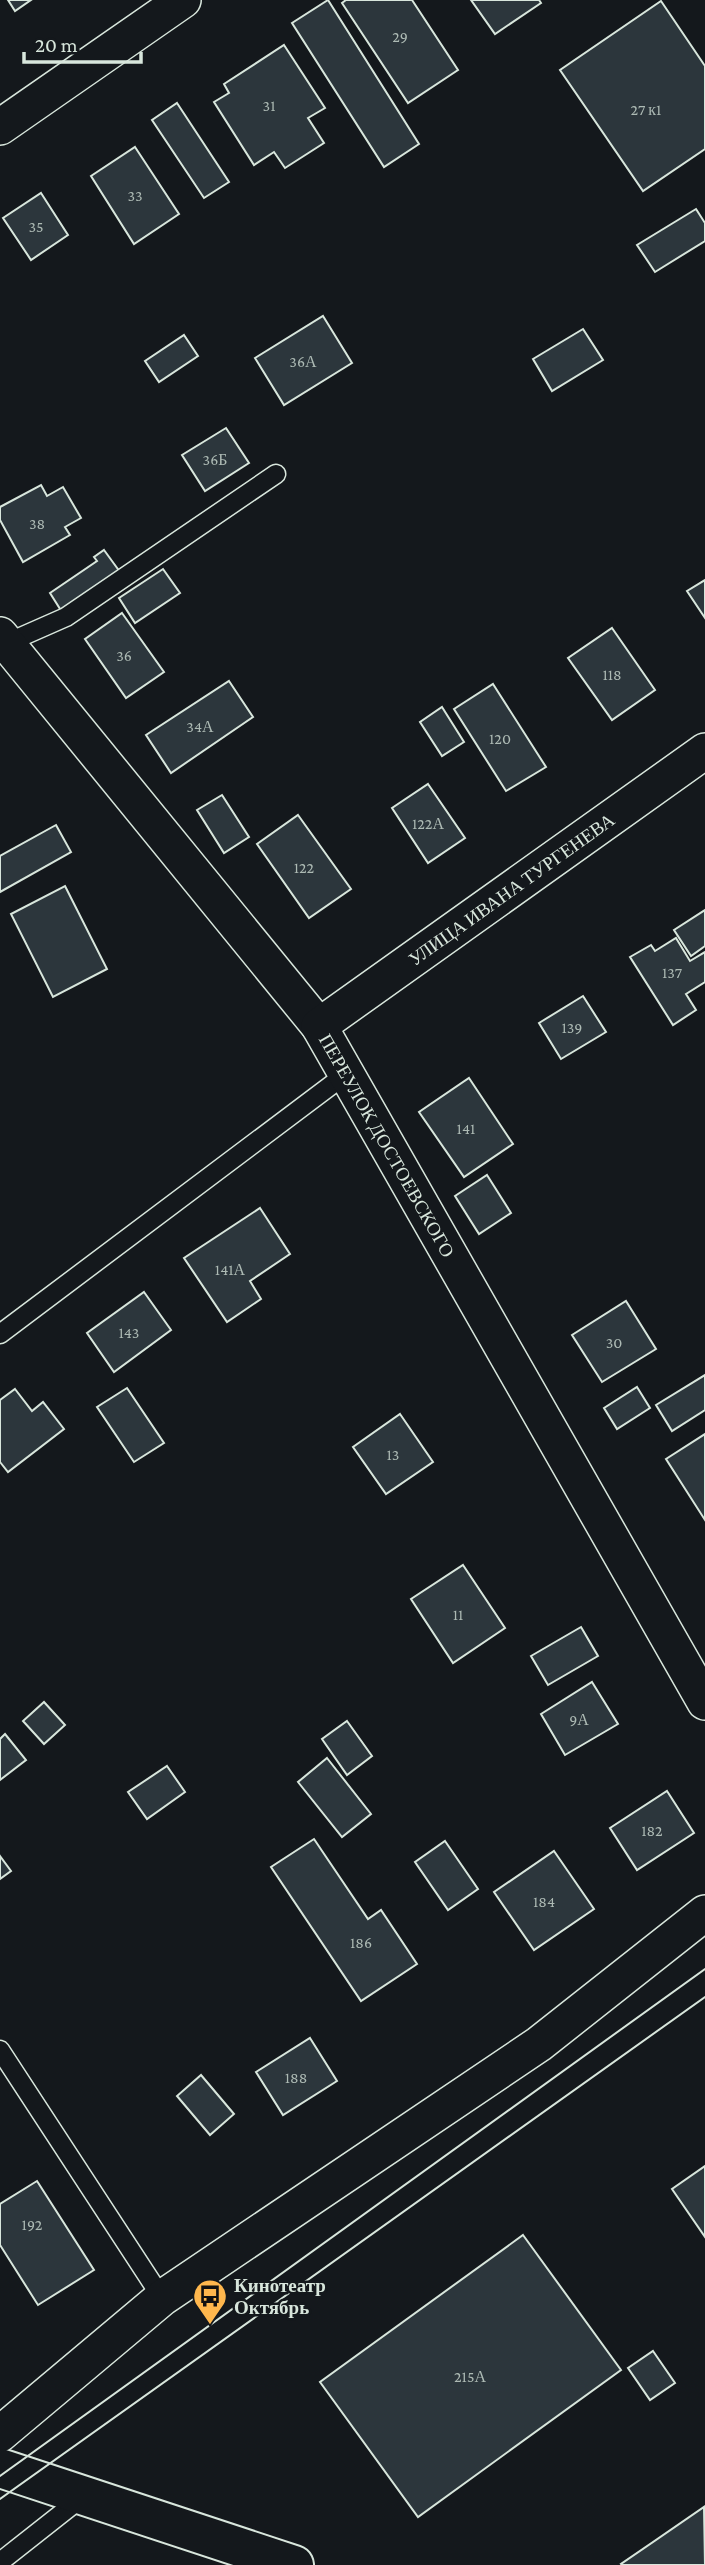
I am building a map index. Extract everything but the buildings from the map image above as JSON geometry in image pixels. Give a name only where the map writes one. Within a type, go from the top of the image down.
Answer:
[{"type":"main road","points":[[0,2468],[294,2565]]},
{"type":"street","points":[[0,127],[183,0]]},
{"type":"street","name":"ПЕРЕУЛОК ДОСТОЕВСКОГО","points":[[4,639],[319,1026],[705,1702]]},
{"type":"street","name":"УЛИЦА ИВАНА ТУРГЕНЕВА","points":[[319,1026],[705,751]]},
{"type":"street","points":[[0,2434],[162,2298],[539,2044],[705,1913]]},
{"type":"lane","points":[[4,639],[66,617],[276,474]]},
{"type":"lane","points":[[0,1334],[346,1074]]},
{"type":"lane","points":[[0,2050],[162,2298]]},
{"type":"lane","points":[[0,2562],[85,2495]]},
{"type":"tram line","points":[[0,2476],[705,1969]]},
{"type":"tram line","points":[[0,2499],[705,1997]]},
{"type":"place","name":"Кинотеатр Октябрь","points":[[210,2326]]}]
